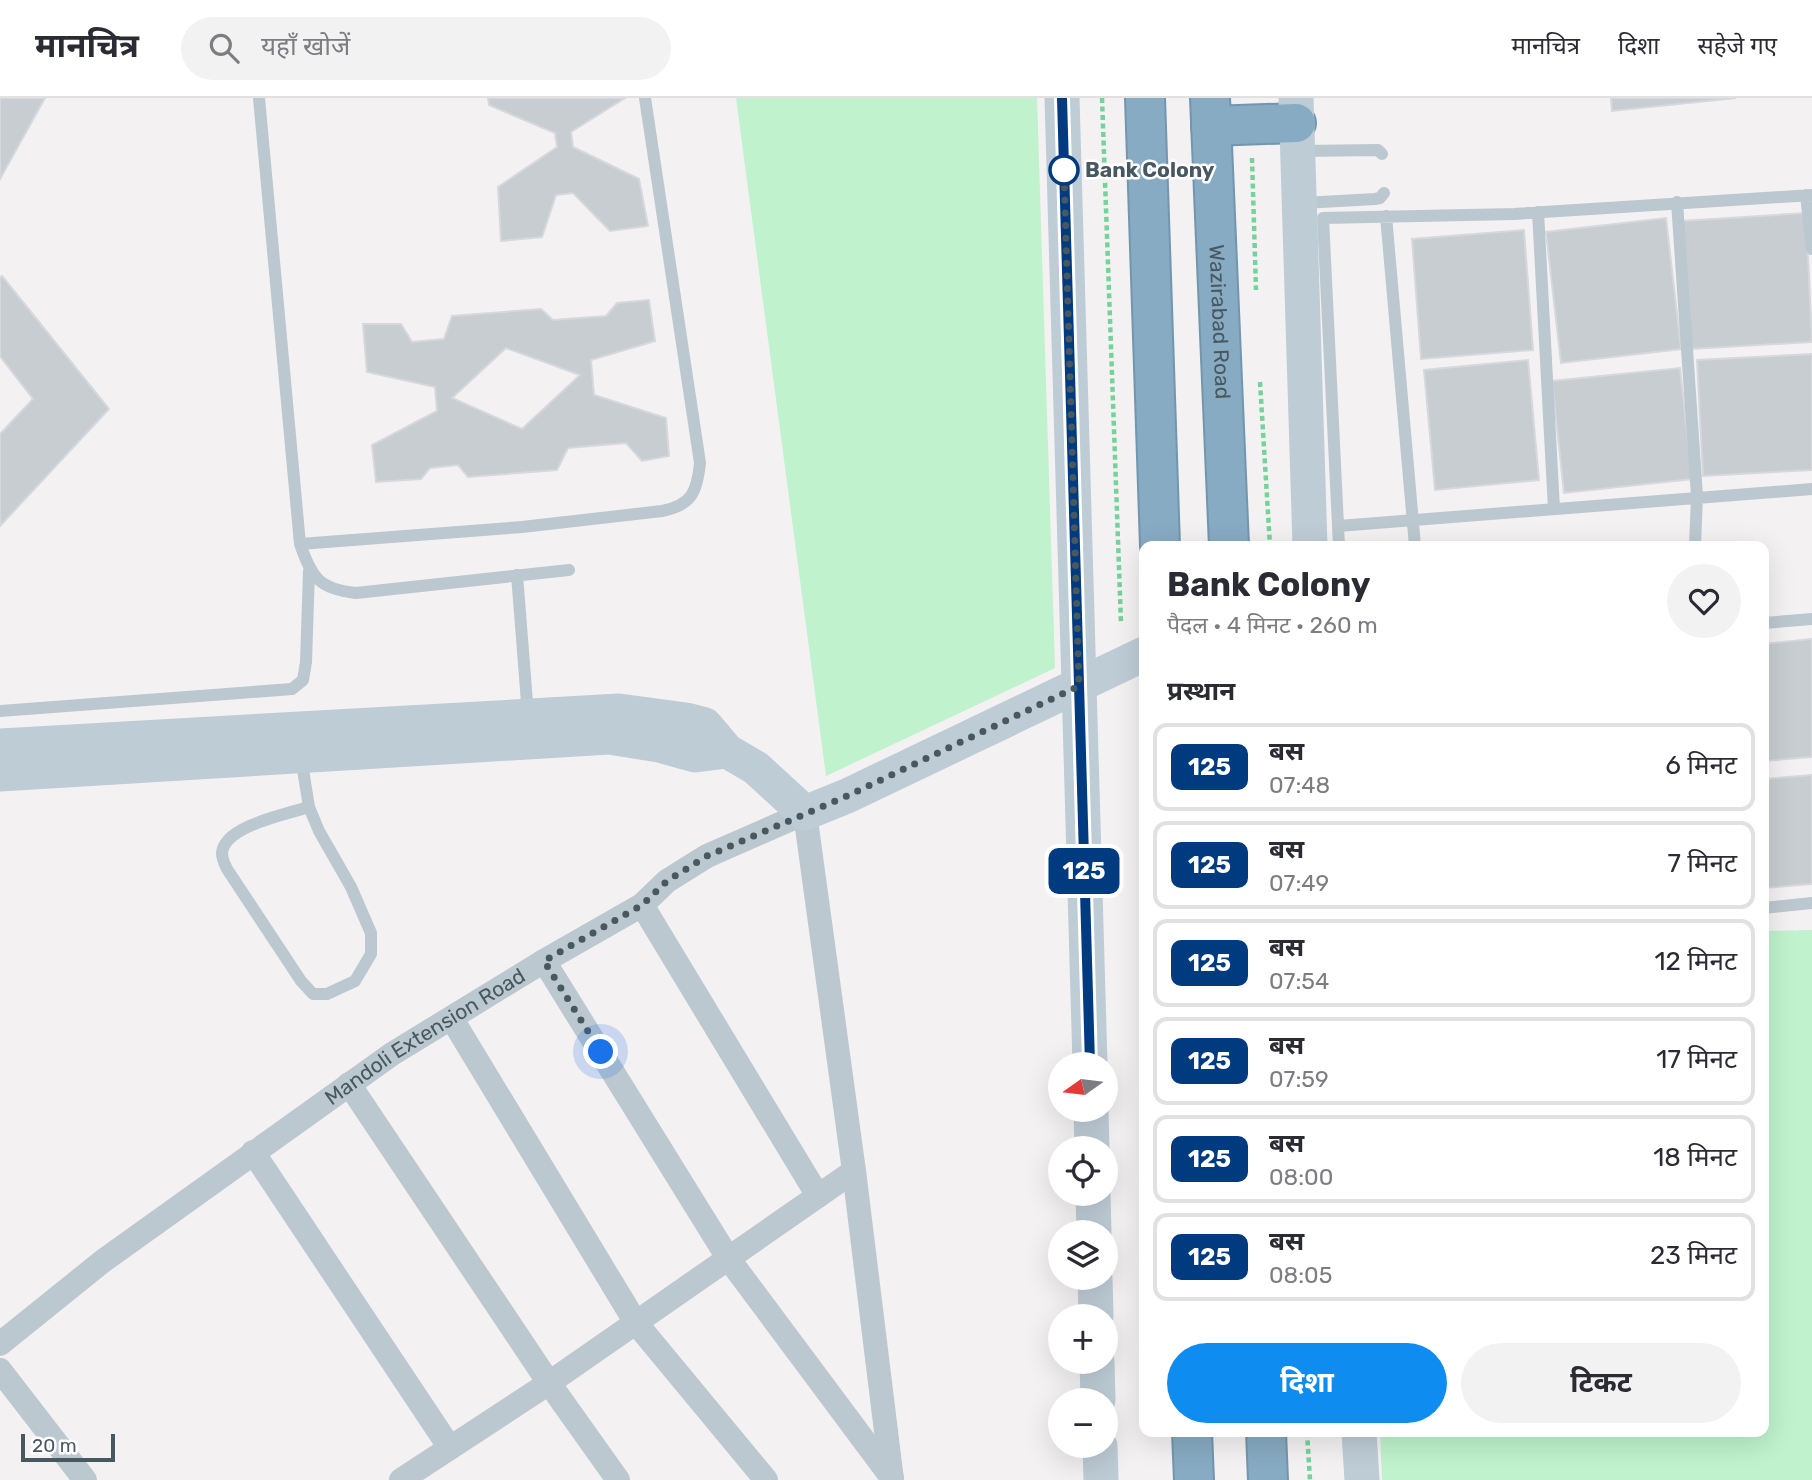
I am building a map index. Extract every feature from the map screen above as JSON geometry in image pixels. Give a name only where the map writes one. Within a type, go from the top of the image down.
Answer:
[{"type":"highway","points":[[1144,98],[1160,541]]},
{"type":"highway","points":[[1210,112],[1251,125],[1296,124]]},
{"type":"highway","name":"Wazirabad Road","points":[[1210,112],[1228,541]]},
{"type":"highway","points":[[1192,1437],[1194,1480]]},
{"type":"highway","points":[[1266,1437],[1268,1480]]},
{"type":"street","points":[[1062,98],[1090,1052]]},
{"type":"street","points":[[1296,124],[1310,541]]},
{"type":"street","name":"Mandoli Extension Road","points":[[0,1344],[103,1261],[392,1054],[642,905],[667,881],[707,856],[847,796],[1139,656]]},
{"type":"street","points":[[4,760],[301,755],[529,728]]},
{"type":"street","points":[[4,760],[529,728],[659,744],[695,755],[727,751],[757,768],[805,813],[854,1171],[892,1479]]},
{"type":"street","points":[[642,905],[818,1196]]},
{"type":"street","points":[[544,961],[728,1258],[892,1479]]},
{"type":"street","points":[[452,1019],[636,1323],[766,1480]]},
{"type":"street","points":[[349,1084],[618,1480]]},
{"type":"street","points":[[253,1152],[450,1448]]},
{"type":"street","points":[[414,1476],[450,1448],[550,1383],[854,1171]]},
{"type":"street","points":[[0,1370],[85,1480]]},
{"type":"street","points":[[1359,1437],[1362,1480]]},
{"type":"street","points":[[1100,1458],[1101,1480]]},
{"type":"lane","points":[[0,711],[292,689],[303,680],[309,570],[300,544],[259,98]]},
{"type":"lane","points":[[300,544],[522,527],[678,508],[691,497],[698,482],[700,463],[645,98]]},
{"type":"lane","points":[[1296,124],[1378,150],[1382,154]]},
{"type":"lane","points":[[1299,203],[1375,199],[1384,193]]},
{"type":"lane","points":[[1339,541],[1322,218],[1538,212],[1809,195],[1812,250]]},
{"type":"lane","points":[[1677,202],[1697,496],[1695,541]]},
{"type":"lane","points":[[1538,212],[1554,509]]},
{"type":"lane","points":[[1386,216],[1415,541]]},
{"type":"lane","points":[[1338,526],[1812,489]]},
{"type":"lane","points":[[309,570],[321,583],[335,591],[356,593],[569,570]]},
{"type":"lane","points":[[517,575],[529,728]]},
{"type":"lane","points":[[1769,623],[1812,619]]},
{"type":"lane","points":[[301,755],[309,807],[372,933],[371,954],[355,981],[327,994],[313,994],[301,981],[227,869],[222,852],[228,839],[244,828],[309,807]]},
{"type":"lane","points":[[1769,907],[1812,903]]},
{"type":"path","points":[[1102,98],[1121,623]]},
{"type":"path","points":[[1251,125],[1256,291]]},
{"type":"path","points":[[1260,373],[1270,541]]},
{"type":"path","points":[[1307,1437],[1310,1480]]},
{"type":"green space","points":[[736,98],[1037,98],[1055,668],[826,776]]},
{"type":"green space","points":[[1812,930],[1812,1480],[1382,1480],[1380,1437],[1769,1437],[1769,931]]},
{"type":"building","points":[[0,98],[45,98],[0,179]]},
{"type":"building","points":[[488,98],[625,98],[571,132],[573,147],[639,179],[648,226],[610,231],[573,193],[556,195],[542,237],[501,241],[498,187],[557,147],[555,133],[489,105]]},
{"type":"building","points":[[1611,98],[1736,98],[1612,111]]},
{"type":"building","points":[[1806,213],[1812,342],[1691,349],[1682,221]]},
{"type":"building","points":[[1666,218],[1681,349],[1561,363],[1546,232]]},
{"type":"building","points":[[1524,230],[1533,350],[1421,359],[1412,239]]},
{"type":"building","points":[[2,276],[109,409],[0,526],[0,434],[33,399],[0,356]]},
{"type":"building","points":[[649,300],[655,341],[591,360],[594,395],[666,418],[669,456],[642,461],[626,443],[568,448],[557,470],[468,477],[458,465],[430,468],[421,479],[376,482],[372,445],[437,411],[435,387],[367,372],[363,324],[401,324],[412,342],[444,339],[452,316],[541,309],[553,320],[606,316],[617,303]],"holes":[[[506,348],[580,375],[522,429],[452,398]]]},
{"type":"building","points":[[1812,354],[1812,470],[1703,476],[1697,360]]},
{"type":"building","points":[[1528,360],[1539,480],[1435,490],[1424,370]]},
{"type":"building","points":[[1680,368],[1692,479],[1564,493],[1552,381]]},
{"type":"building","points":[[1812,639],[1812,757],[1769,761],[1769,643]]},
{"type":"building","points":[[1812,775],[1812,884],[1769,888],[1769,779]]},
{"type":"bus line","name":"125","points":[[1062,98],[1090,1052]]},
{"type":"place","name":"Bank Colony","points":[[1064,170]]},
{"type":"route","points":[[601,1052],[544,961],[642,905],[667,881],[707,856],[847,796],[1079,686],[1064,170]]}]
